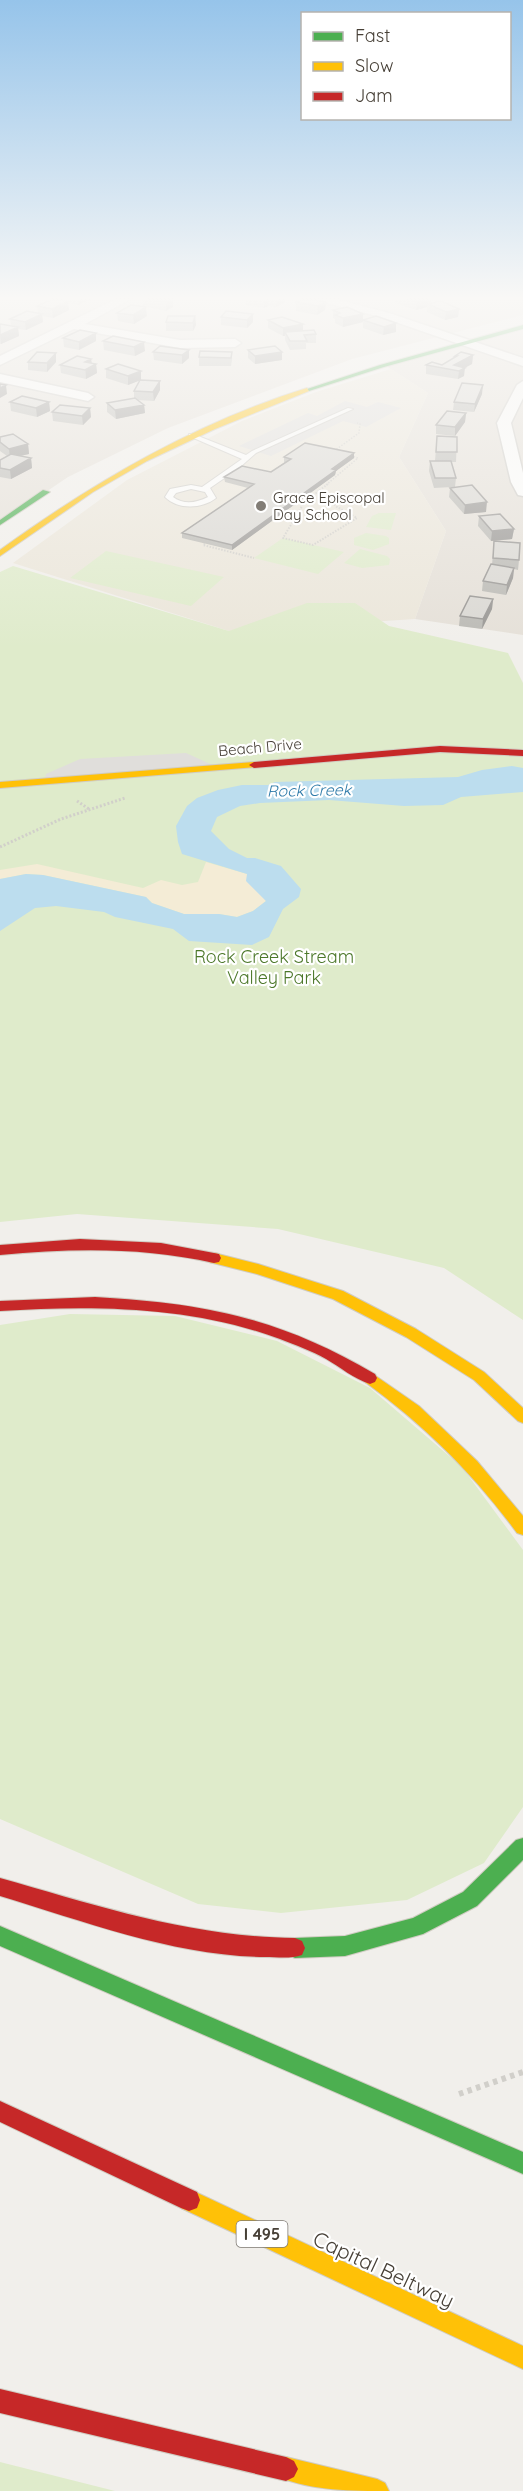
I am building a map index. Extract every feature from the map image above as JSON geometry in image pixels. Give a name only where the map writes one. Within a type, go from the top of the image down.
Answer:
[{"type":"main road","points":[[0,554],[82,494],[191,435],[234,415]]},
{"type":"main road","points":[[176,430],[191,435]]},
{"type":"main road","points":[[0,523],[59,484]]},
{"type":"main road","name":"Beach Drive","points":[[0,785],[440,749],[523,753]]},
{"type":"main road","points":[[1,1250],[55,1244],[136,1245],[192,1252],[258,1269],[339,1295],[411,1333],[479,1376],[523,1417]]},
{"type":"main road","points":[[0,1306],[32,1302],[99,1302],[166,1307],[228,1319],[292,1338],[353,1369],[405,1402],[458,1448],[502,1499],[523,1528]]},
{"type":"main road","points":[[0,1887],[189,1940],[270,1949],[345,1946],[416,1927],[470,1899],[523,1847]]},
{"type":"main road","points":[[0,1936],[523,2163]]},
{"type":"main road","name":"Capital Beltway","points":[[0,2111],[523,2358]]},
{"type":"main road","points":[[0,2401],[377,2491]]},
{"type":"street","points":[[508,415],[504,423],[518,482],[523,492]]},
{"type":"lane","points":[[204,489],[211,493],[212,498],[199,504],[181,503],[170,496],[173,491],[184,488],[204,489],[237,467],[246,458],[280,439],[335,415]]},
{"type":"lane","points":[[191,435],[246,458]]},
{"type":"path","points":[[320,490],[336,507],[357,518],[313,545],[283,538],[302,502],[358,458],[333,452],[359,433],[360,424]]},
{"type":"path","points":[[205,544],[203,545],[254,558]]},
{"type":"path","points":[[449,2098],[523,2072]]},
{"type":"shaded area","points":[[0,415],[202,415],[168,428],[68,477],[0,523]]},
{"type":"shaded area","name":"Grace Episcopal Day School","points":[[257,415],[418,415],[399,457],[446,531],[415,619],[229,631],[13,563],[127,480]]},
{"type":"shaded area","points":[[303,415],[388,415],[366,427],[343,421],[271,456],[239,446]]},
{"type":"shaded area","points":[[418,415],[523,415],[523,635],[415,619],[446,531],[399,457]]},
{"type":"shaded area","points":[[186,753],[217,767],[44,783],[46,774],[80,759]]},
{"type":"green space","points":[[379,513],[396,513],[391,530],[366,527],[372,516]]},
{"type":"green space","points":[[366,533],[386,536],[389,538],[389,544],[373,550],[354,545],[354,538]]},
{"type":"green space","points":[[283,538],[344,552],[318,574],[254,558]]},
{"type":"green space","points":[[360,549],[387,556],[390,559],[389,565],[362,568],[344,563]]},
{"type":"green space","points":[[106,551],[224,577],[191,606],[70,578]]},
{"type":"green space","name":"Rock Creek Stream Valley Park","points":[[13,566],[229,631],[307,603],[355,603],[389,626],[508,653],[523,683],[523,1320],[444,1268],[278,1229],[77,1214],[0,1222],[0,572]]},
{"type":"green space","points":[[70,1314],[175,1316],[277,1341],[370,1388],[462,1467],[523,1550],[523,1807],[484,1863],[407,1900],[281,1913],[198,1904],[0,1819],[0,1325]]},
{"type":"green space","points":[[0,2462],[115,2491],[0,2491]]},
{"type":"sand","points":[[206,862],[247,874],[266,901],[253,911],[237,917],[219,914],[184,914],[152,903],[146,897],[43,875],[26,874],[0,879],[0,870],[37,864],[143,888],[161,880],[182,885],[198,882]]},
{"type":"water","name":"Rock Creek","points":[[512,766],[523,768],[523,792],[461,797],[443,805],[404,806],[329,800],[260,803],[240,806],[217,817],[211,831],[229,849],[247,858],[255,858],[281,866],[301,889],[299,897],[283,909],[269,937],[252,945],[189,941],[173,929],[115,917],[104,912],[56,906],[35,908],[0,931],[0,879],[26,874],[43,875],[146,897],[152,903],[184,914],[219,914],[237,917],[253,911],[266,901],[246,881],[247,874],[182,854],[178,842],[176,826],[187,806],[197,798],[218,790],[242,785],[268,785],[275,782],[458,777],[482,770]]},
{"type":"building","points":[[444,415],[464,415],[455,427],[436,425]]},
{"type":"building","points":[[13,434],[28,444],[9,449],[0,442],[0,437]]},
{"type":"building","points":[[437,436],[457,437],[457,452],[436,452]]},
{"type":"building","name":"Grace Episcopal Day School","points":[[305,443],[354,453],[332,469],[336,470],[232,545],[182,533],[254,484],[224,477],[242,466],[271,472],[291,459],[284,457]]},
{"type":"building","points":[[11,454],[31,458],[10,470],[0,468],[0,460]]},
{"type":"building","points":[[430,461],[451,461],[456,478],[435,478]]},
{"type":"building","points":[[472,485],[487,502],[465,505],[450,488]]},
{"type":"building","points":[[500,514],[514,529],[492,531],[479,516]]},
{"type":"building","points":[[494,541],[520,543],[519,560],[493,558]]},
{"type":"building","points":[[491,564],[514,568],[507,585],[483,581]]},
{"type":"building","points":[[470,596],[493,599],[483,619],[460,616]]},
{"type":"traffic: fast","points":[[0,523],[46,492]]},
{"type":"traffic: fast","points":[[295,1948],[345,1946],[416,1927],[470,1899],[523,1847]]},
{"type":"traffic: fast","points":[[0,1936],[523,2163]]},
{"type":"traffic: slow","points":[[0,554],[106,481],[144,460],[243,415]]},
{"type":"traffic: slow","points":[[0,785],[254,765]]},
{"type":"traffic: slow","points":[[214,1258],[258,1269],[338,1295],[411,1333],[479,1376],[523,1417]]},
{"type":"traffic: slow","points":[[370,1378],[414,1411],[453,1446],[490,1485],[523,1528]]},
{"type":"traffic: slow","points":[[189,2200],[523,2358]]},
{"type":"traffic: slow","points":[[286,2469],[377,2491]]},
{"type":"traffic: jam","points":[[254,765],[440,749],[523,753]]},
{"type":"traffic: jam","points":[[0,1250],[80,1244],[134,1245],[214,1258]]},
{"type":"traffic: jam","points":[[0,1306],[95,1302],[191,1311],[239,1321],[285,1335],[329,1354],[370,1378]]},
{"type":"traffic: jam","points":[[0,1887],[183,1938],[257,1948],[295,1948]]},
{"type":"traffic: jam","points":[[0,2111],[189,2200]]},
{"type":"traffic: jam","points":[[0,2401],[286,2469]]},
{"type":"place","name":"Grace Episcopal Day School","points":[[261,506]]}]
